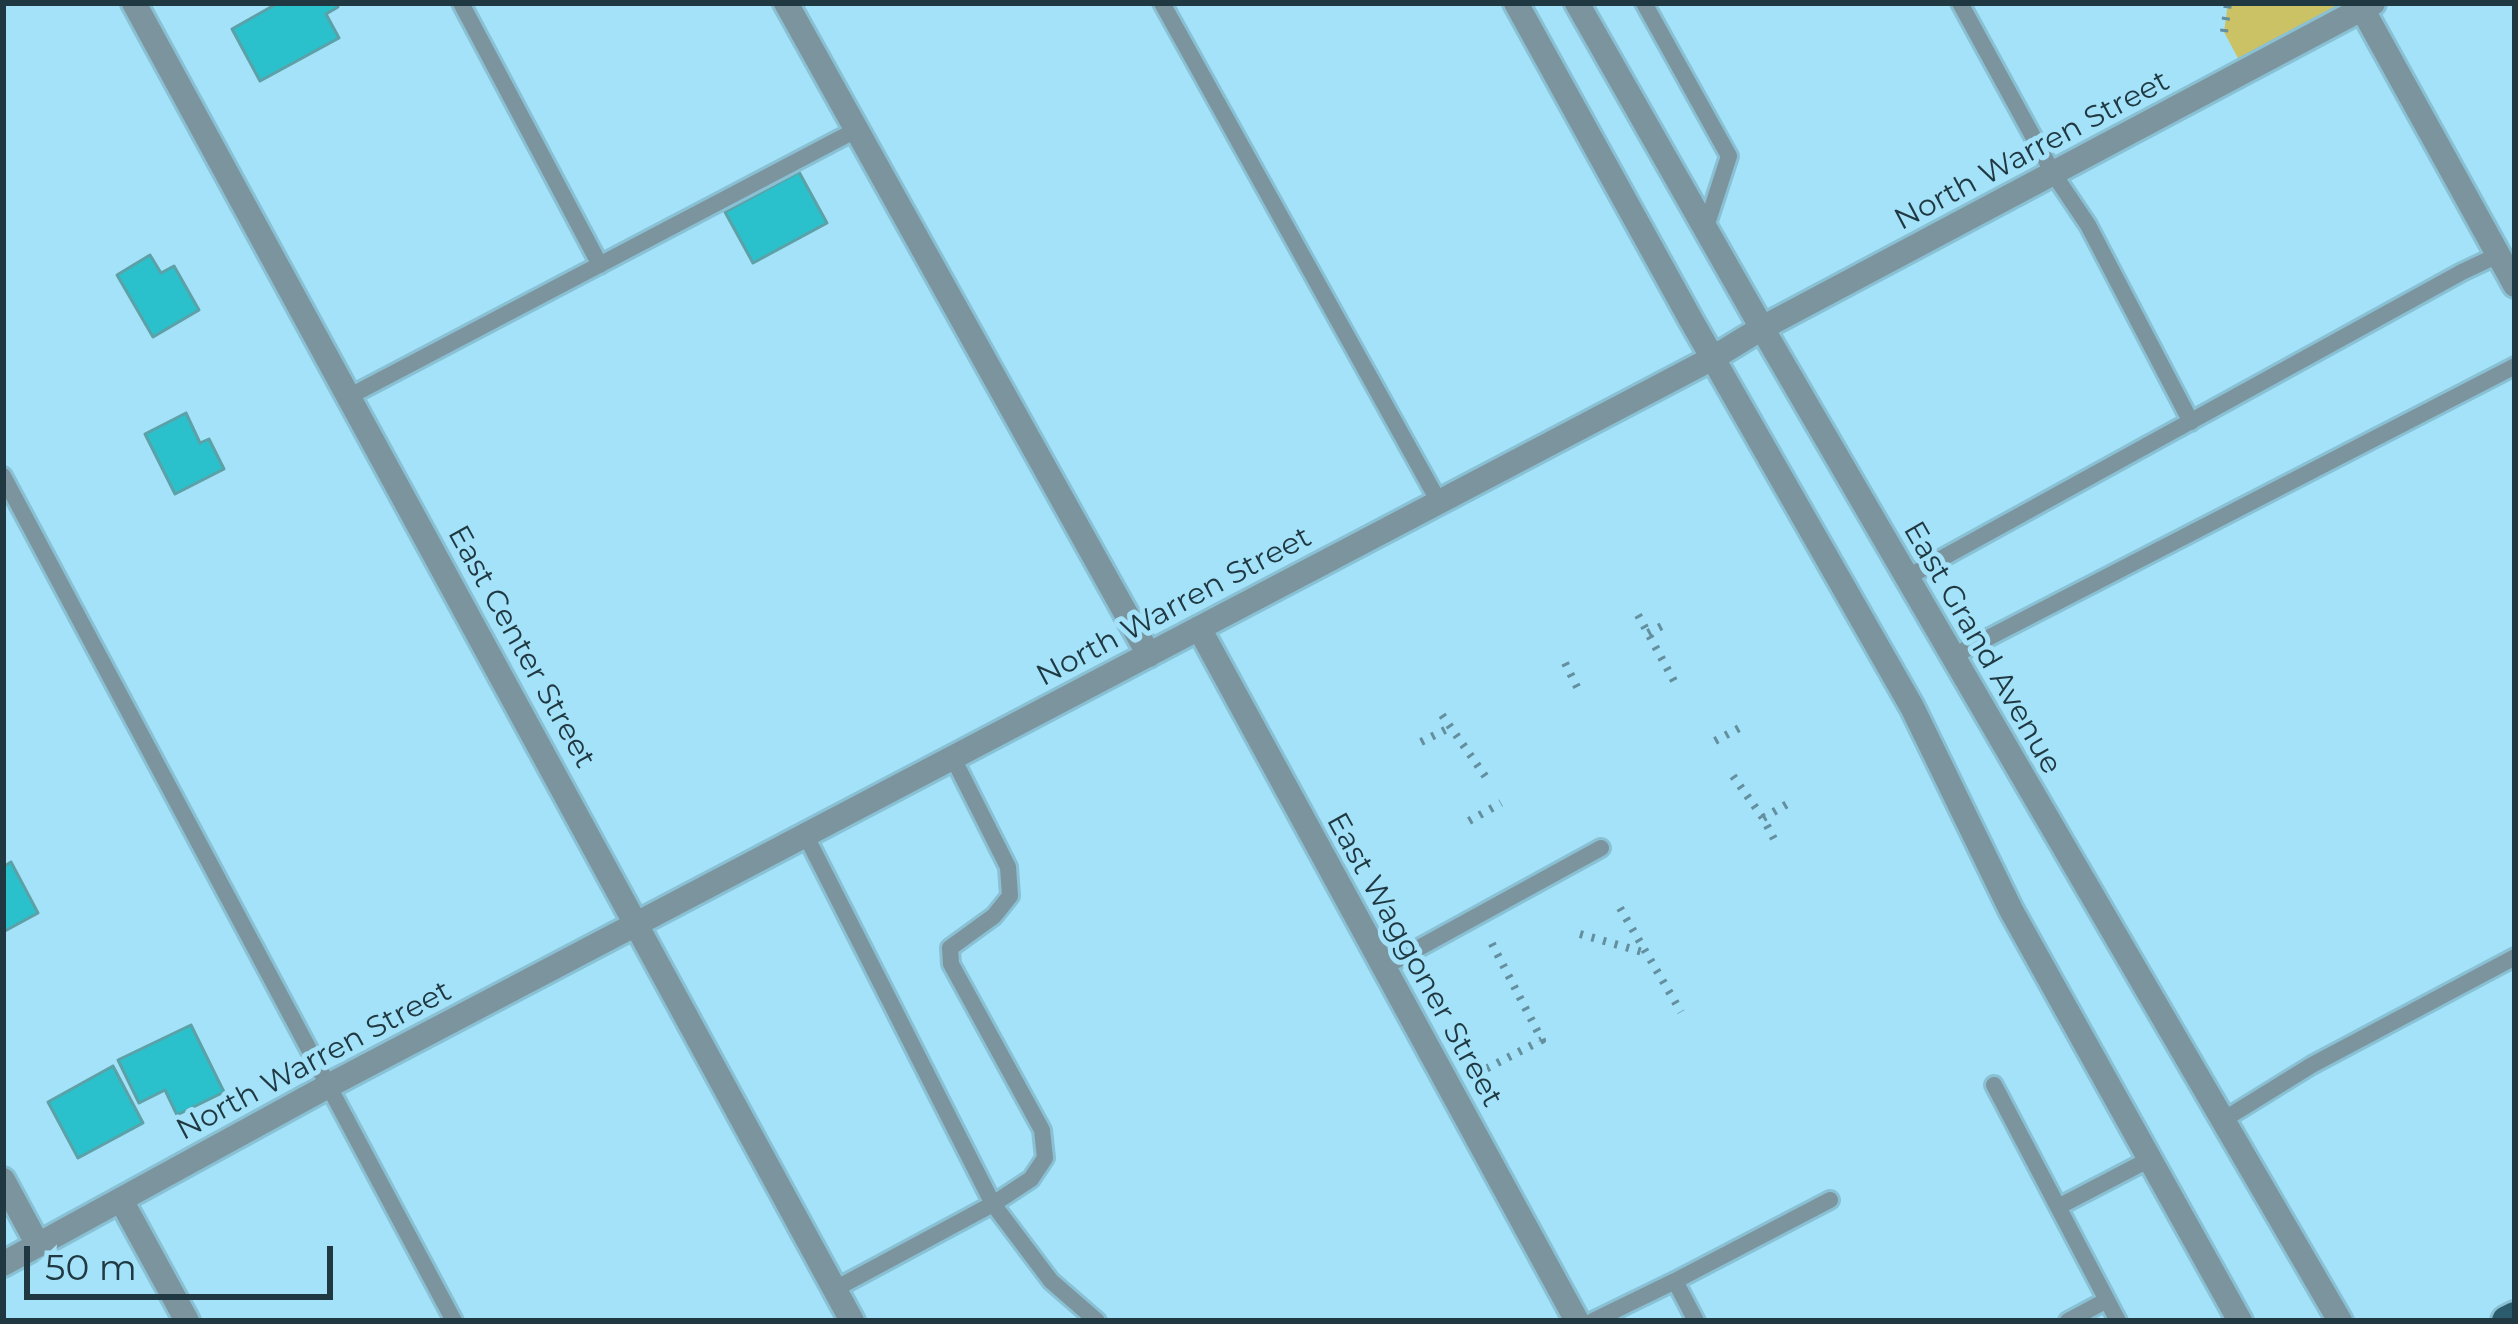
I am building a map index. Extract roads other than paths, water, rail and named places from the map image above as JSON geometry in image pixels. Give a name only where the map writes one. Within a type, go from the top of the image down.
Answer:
[{"type":"main road","points":[[2506,1321],[2515,1317]]},
{"type":"street","name":"East Center Street","points":[[134,3],[852,1321]]},
{"type":"street","points":[[786,3],[1149,655]]},
{"type":"street","points":[[1516,3],[1912,706],[2011,910],[2240,1321]]},
{"type":"street","name":"East Grand Avenue","points":[[1577,3],[2340,1321]]},
{"type":"street","points":[[2364,5],[2515,285]]},
{"type":"street","name":"North Warren Street","points":[[3,1264],[330,1085],[1713,358],[2364,5]]},
{"type":"street","name":"East Waggoner Street","points":[[1199,628],[1577,1321]]},
{"type":"street","points":[[3,1180],[38,1245]]},
{"type":"street","points":[[121,1199],[187,1321]]},
{"type":"lane","points":[[461,3],[600,265]]},
{"type":"lane","points":[[1162,3],[1439,502]]},
{"type":"lane","points":[[1644,3],[1729,156],[1706,230]]},
{"type":"lane","points":[[1960,3],[2053,173],[2088,225],[2198,419]]},
{"type":"lane","points":[[350,396],[856,130]]},
{"type":"lane","points":[[1906,578],[2498,255]]},
{"type":"lane","points":[[1953,656],[2515,366]]},
{"type":"lane","points":[[3,476],[454,1321]]},
{"type":"lane","points":[[835,1289],[993,1204],[1031,1179],[1045,1158],[1042,1130],[951,964],[950,948],[994,916],[1010,896],[1008,867],[953,758]]},
{"type":"lane","points":[[806,836],[993,1204],[1051,1281],[1097,1321]]},
{"type":"lane","points":[[1384,967],[1601,848]]},
{"type":"lane","points":[[2223,1120],[2312,1065],[2515,957]]},
{"type":"lane","points":[[1994,1085],[2118,1321]]},
{"type":"lane","points":[[2058,1207],[2150,1159]]},
{"type":"lane","points":[[1593,1321],[1830,1200]]},
{"type":"lane","points":[[1675,1281],[1696,1321]]},
{"type":"lane","points":[[2068,1321],[2107,1300]]}]
